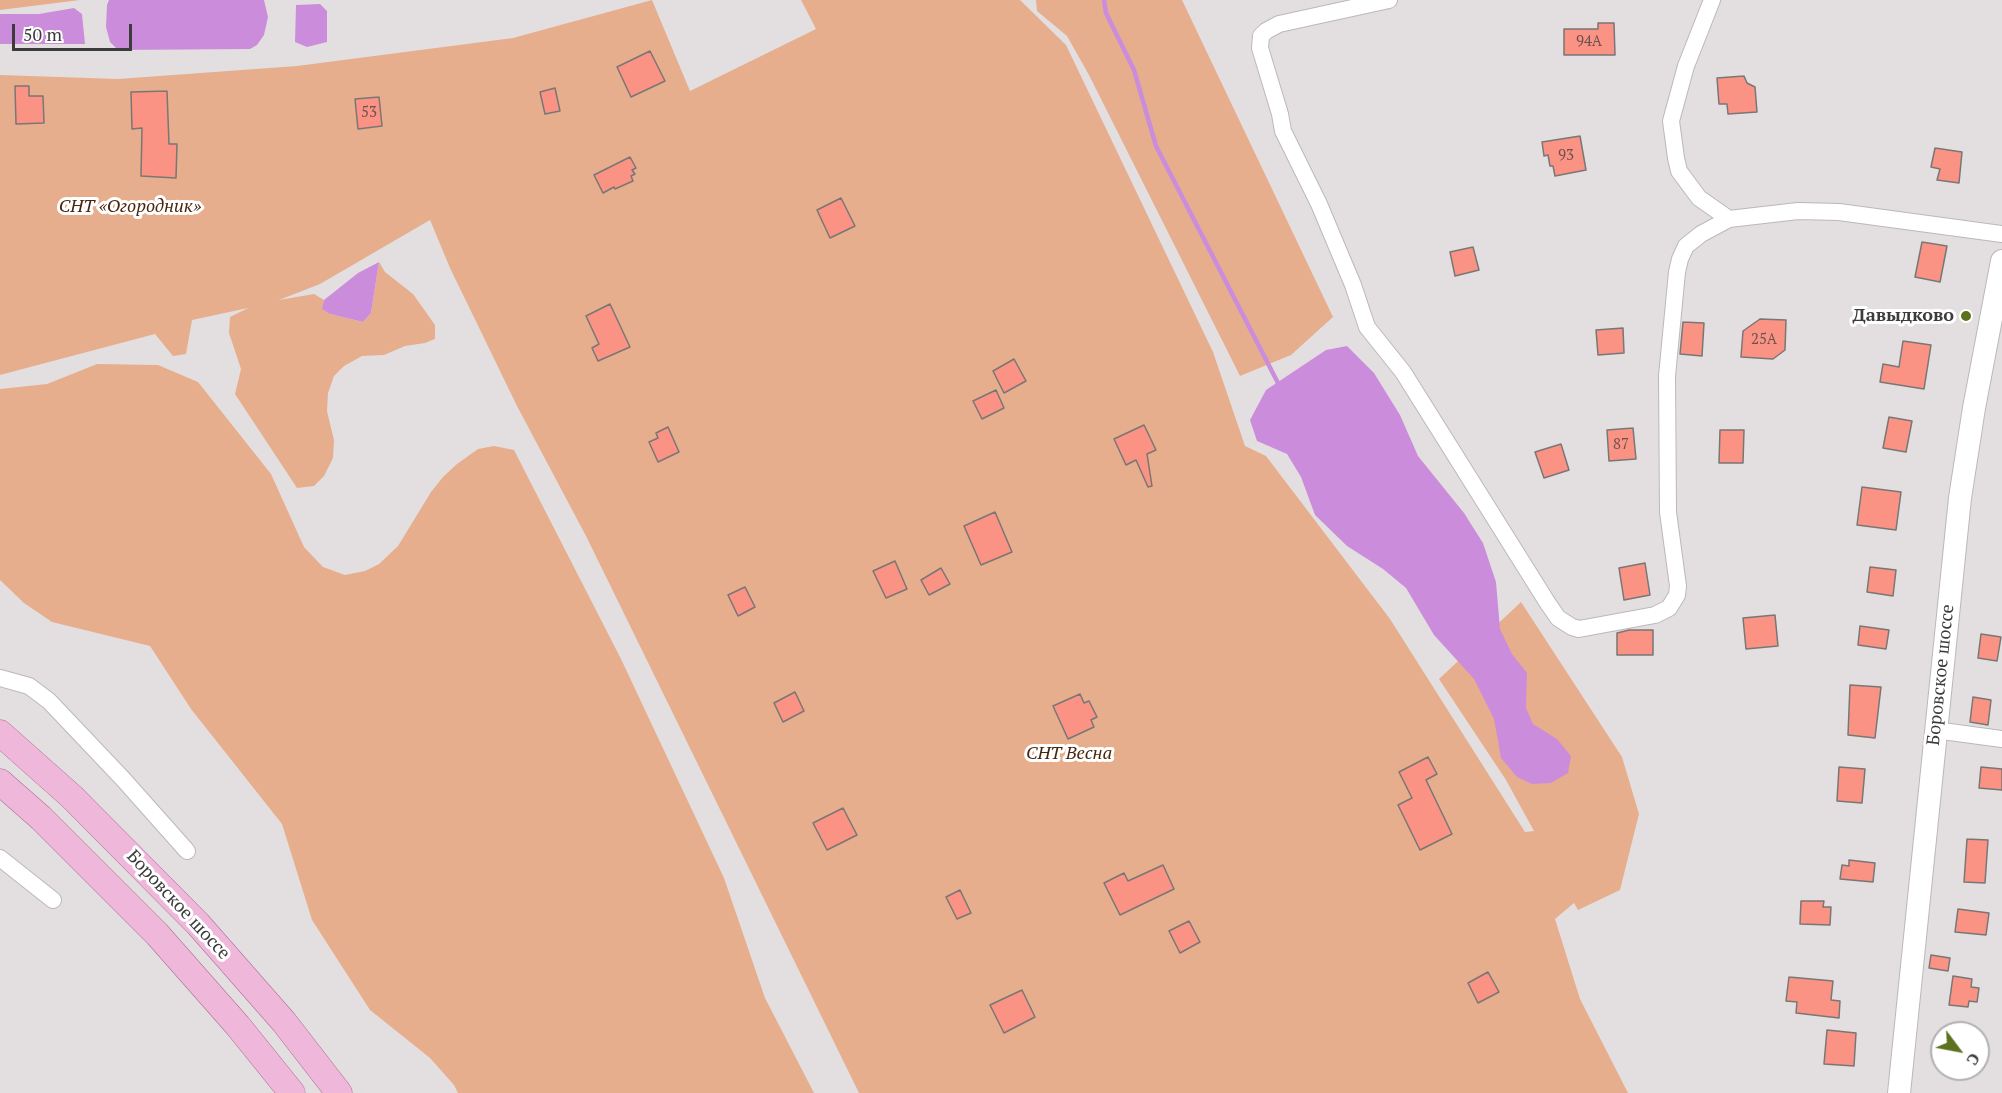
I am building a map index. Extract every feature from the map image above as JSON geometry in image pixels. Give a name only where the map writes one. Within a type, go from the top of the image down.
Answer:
[{"type":"main road","name":"Боровское шоссе","points":[[1899,1093],[1960,498],[1981,364],[2002,261]]},
{"type":"main road","name":"Боровское шоссе","points":[[0,733],[72,796],[191,917],[284,1022],[339,1093]]},
{"type":"main road","name":"Боровское шоссе","points":[[0,782],[49,826],[149,926],[226,1011],[292,1093]]},
{"type":"street","points":[[1389,0],[1279,24],[1261,36],[1260,48],[1283,131],[1319,204],[1353,285],[1367,327],[1403,372],[1547,602],[1558,618],[1572,627],[1579,629],[1655,615],[1670,608],[1677,595],[1678,586],[1668,512],[1667,376],[1677,272],[1686,246],[1701,234],[1729,219],[1798,211],[1839,212],[2002,234]]},
{"type":"street","points":[[1712,0],[1680,84],[1671,121],[1672,135],[1676,158],[1685,181],[1698,198],[1729,219]]},
{"type":"street","points":[[0,678],[17,682],[40,693],[123,779],[187,851]]},
{"type":"street","points":[[1935,730],[2002,739]]},
{"type":"street","points":[[0,858],[53,900]]},
{"type":"green space","points":[[0,0],[80,0],[0,10]]},
{"type":"green space","name":"СНТ Весна","points":[[652,0],[690,91],[816,29],[801,0],[1020,0],[1066,45],[1213,352],[1245,446],[1266,456],[1390,619],[1525,832],[1534,831],[1506,780],[1439,679],[1521,602],[1622,757],[1639,814],[1620,890],[1578,910],[1574,903],[1555,919],[1580,999],[1628,1093],[859,1093],[586,536],[517,406],[450,268],[430,220],[320,284],[279,300],[314,294],[324,300],[323,309],[330,314],[363,322],[371,313],[379,262],[385,272],[413,294],[435,325],[435,339],[405,346],[384,355],[362,356],[344,366],[334,376],[328,393],[327,411],[334,440],[333,458],[324,476],[314,486],[297,488],[235,394],[241,369],[229,333],[230,317],[248,308],[192,320],[186,354],[173,356],[155,334],[0,375],[0,75],[118,79],[297,66],[513,38]]},
{"type":"green space","points":[[1036,0],[1182,0],[1333,317],[1291,355],[1240,376],[1089,75],[1067,36],[1037,11]]},
{"type":"green space","points":[[97,364],[158,365],[198,382],[271,474],[304,547],[323,567],[345,575],[365,571],[379,564],[398,546],[431,492],[457,464],[478,449],[494,446],[514,450],[621,659],[724,878],[765,998],[814,1093],[458,1093],[454,1085],[430,1058],[370,1010],[312,920],[282,824],[191,709],[150,646],[52,622],[24,603],[0,580],[0,389],[47,384]]},
{"type":"shaded area","points":[[109,0],[264,0],[268,17],[264,35],[257,45],[250,49],[118,50],[110,42],[106,27]]},
{"type":"shaded area","points":[[320,4],[327,11],[327,42],[307,47],[295,42],[296,5]]},
{"type":"shaded area","points":[[74,8],[82,14],[85,44],[0,44],[0,14],[39,14]]},
{"type":"shaded area","points":[[379,262],[371,313],[363,322],[330,314],[322,309],[324,300],[358,273]]},
{"type":"shaded area","points":[[1347,346],[1374,373],[1400,415],[1418,456],[1464,513],[1483,543],[1496,582],[1500,629],[1512,654],[1527,673],[1526,708],[1533,724],[1557,739],[1571,756],[1568,773],[1551,783],[1532,784],[1517,777],[1501,758],[1494,719],[1474,679],[1434,635],[1406,588],[1383,569],[1347,546],[1315,515],[1301,477],[1287,454],[1257,441],[1250,420],[1266,390],[1326,350]]},
{"type":"building","points":[[1598,23],[1614,23],[1615,55],[1564,55],[1564,29],[1598,29]]},
{"type":"building","points":[[650,51],[665,81],[631,97],[617,67]]},
{"type":"building","points":[[1744,76],[1747,83],[1755,87],[1757,112],[1728,114],[1727,104],[1719,104],[1717,78]]},
{"type":"building","points":[[15,86],[29,86],[29,96],[43,96],[44,123],[16,124]]},
{"type":"building","points":[[555,88],[560,111],[545,114],[540,92]]},
{"type":"building","points":[[167,91],[169,144],[177,144],[176,178],[141,176],[142,128],[132,129],[131,92]]},
{"type":"building","points":[[379,97],[382,126],[358,129],[355,99]]},
{"type":"building","points":[[1580,136],[1586,170],[1555,176],[1548,155],[1544,156],[1542,142]]},
{"type":"building","points":[[1935,148],[1962,152],[1959,183],[1937,180],[1940,169],[1931,167]]},
{"type":"building","points":[[630,157],[636,168],[632,170],[635,174],[631,176],[633,181],[603,193],[594,175]]},
{"type":"building","points":[[841,198],[855,226],[830,238],[817,210]]},
{"type":"building","points":[[1922,242],[1947,246],[1940,282],[1915,277]]},
{"type":"building","points":[[1473,247],[1479,270],[1455,276],[1450,252]]},
{"type":"building","points":[[610,304],[630,347],[598,361],[592,348],[599,344],[586,316]]},
{"type":"building","points":[[1760,319],[1786,320],[1785,350],[1773,359],[1741,357],[1743,331]]},
{"type":"building","points":[[1683,322],[1704,323],[1702,356],[1680,354]]},
{"type":"building","points":[[1623,328],[1624,353],[1598,355],[1596,330]]},
{"type":"building","points":[[1903,341],[1931,345],[1924,389],[1880,382],[1883,364],[1899,367]]},
{"type":"building","points":[[1014,359],[1026,381],[1004,393],[993,371]]},
{"type":"building","points":[[996,390],[1004,408],[982,419],[973,401]]},
{"type":"building","points":[[1889,417],[1912,421],[1906,452],[1883,448]]},
{"type":"building","points":[[1144,425],[1156,450],[1147,454],[1152,486],[1148,487],[1136,460],[1126,465],[1114,439]]},
{"type":"building","points":[[668,427],[679,452],[658,462],[649,442],[658,438],[656,433]]},
{"type":"building","points":[[1633,428],[1636,459],[1609,461],[1607,430]]},
{"type":"building","points":[[1720,430],[1744,430],[1743,463],[1719,463]]},
{"type":"building","points":[[1561,444],[1569,470],[1544,478],[1535,452]]},
{"type":"building","points":[[1862,487],[1901,492],[1896,530],[1857,525]]},
{"type":"building","points":[[995,512],[1012,552],[981,565],[964,526]]},
{"type":"building","points":[[895,561],[907,589],[886,598],[873,571]]},
{"type":"building","points":[[1645,563],[1650,595],[1624,600],[1619,568]]},
{"type":"building","points":[[1870,567],[1896,570],[1893,596],[1867,592]]},
{"type":"building","points":[[941,568],[950,584],[929,595],[921,580]]},
{"type":"building","points":[[745,587],[755,607],[738,616],[728,595]]},
{"type":"building","points":[[1775,615],[1778,646],[1746,649],[1743,618]]},
{"type":"building","points":[[1860,626],[1889,630],[1886,649],[1858,645]]},
{"type":"building","points":[[1629,630],[1653,630],[1653,655],[1617,655],[1617,633]]},
{"type":"building","points":[[1981,634],[2001,637],[1997,661],[1978,658]]},
{"type":"building","points":[[1850,685],[1881,687],[1875,738],[1848,735]]},
{"type":"building","points":[[795,692],[804,711],[783,722],[774,703]]},
{"type":"building","points":[[1080,694],[1084,703],[1089,701],[1097,717],[1091,720],[1094,727],[1068,739],[1053,706]]},
{"type":"building","points":[[1973,697],[1991,700],[1988,725],[1970,722]]},
{"type":"building","points":[[1428,757],[1437,774],[1426,780],[1452,834],[1420,850],[1398,805],[1412,798],[1399,772]]},
{"type":"building","points":[[1839,767],[1865,769],[1862,803],[1837,801]]},
{"type":"building","points":[[1981,767],[2002,769],[2002,790],[1979,788]]},
{"type":"building","points":[[843,808],[857,835],[827,850],[813,823]]},
{"type":"building","points":[[1967,839],[1988,840],[1985,883],[1964,882]]},
{"type":"building","points":[[1849,860],[1875,863],[1873,882],[1840,879],[1842,865],[1849,866]]},
{"type":"building","points":[[1163,865],[1174,889],[1120,915],[1104,883],[1124,873],[1128,881]]},
{"type":"building","points":[[960,890],[971,913],[957,919],[946,897]]},
{"type":"building","points":[[1801,901],[1824,901],[1823,907],[1831,907],[1830,925],[1800,924]]},
{"type":"building","points":[[1958,909],[1989,913],[1986,935],[1955,932]]},
{"type":"building","points":[[1189,921],[1200,942],[1180,953],[1169,931]]},
{"type":"building","points":[[1931,955],[1950,958],[1948,971],[1929,968]]},
{"type":"building","points":[[1488,972],[1499,992],[1478,1003],[1468,983]]},
{"type":"building","points":[[1953,976],[1972,979],[1971,987],[1979,988],[1977,1002],[1969,1001],[1968,1007],[1949,1005]]},
{"type":"building","points":[[1789,977],[1833,981],[1831,1000],[1840,1001],[1839,1018],[1796,1013],[1797,1002],[1786,1001]]},
{"type":"building","points":[[1022,990],[1035,1017],[1004,1033],[990,1005]]},
{"type":"building","points":[[1827,1030],[1856,1033],[1854,1066],[1824,1064]]},
{"type":"waterway","points":[[1104,0],[1106,13],[1134,70],[1156,146],[1278,383]]},
{"type":"place","name":"Давыдково","points":[[1966,316]]},
{"type":"park label","name":"СНТ «Огородник»","points":[[130,207]]}]
